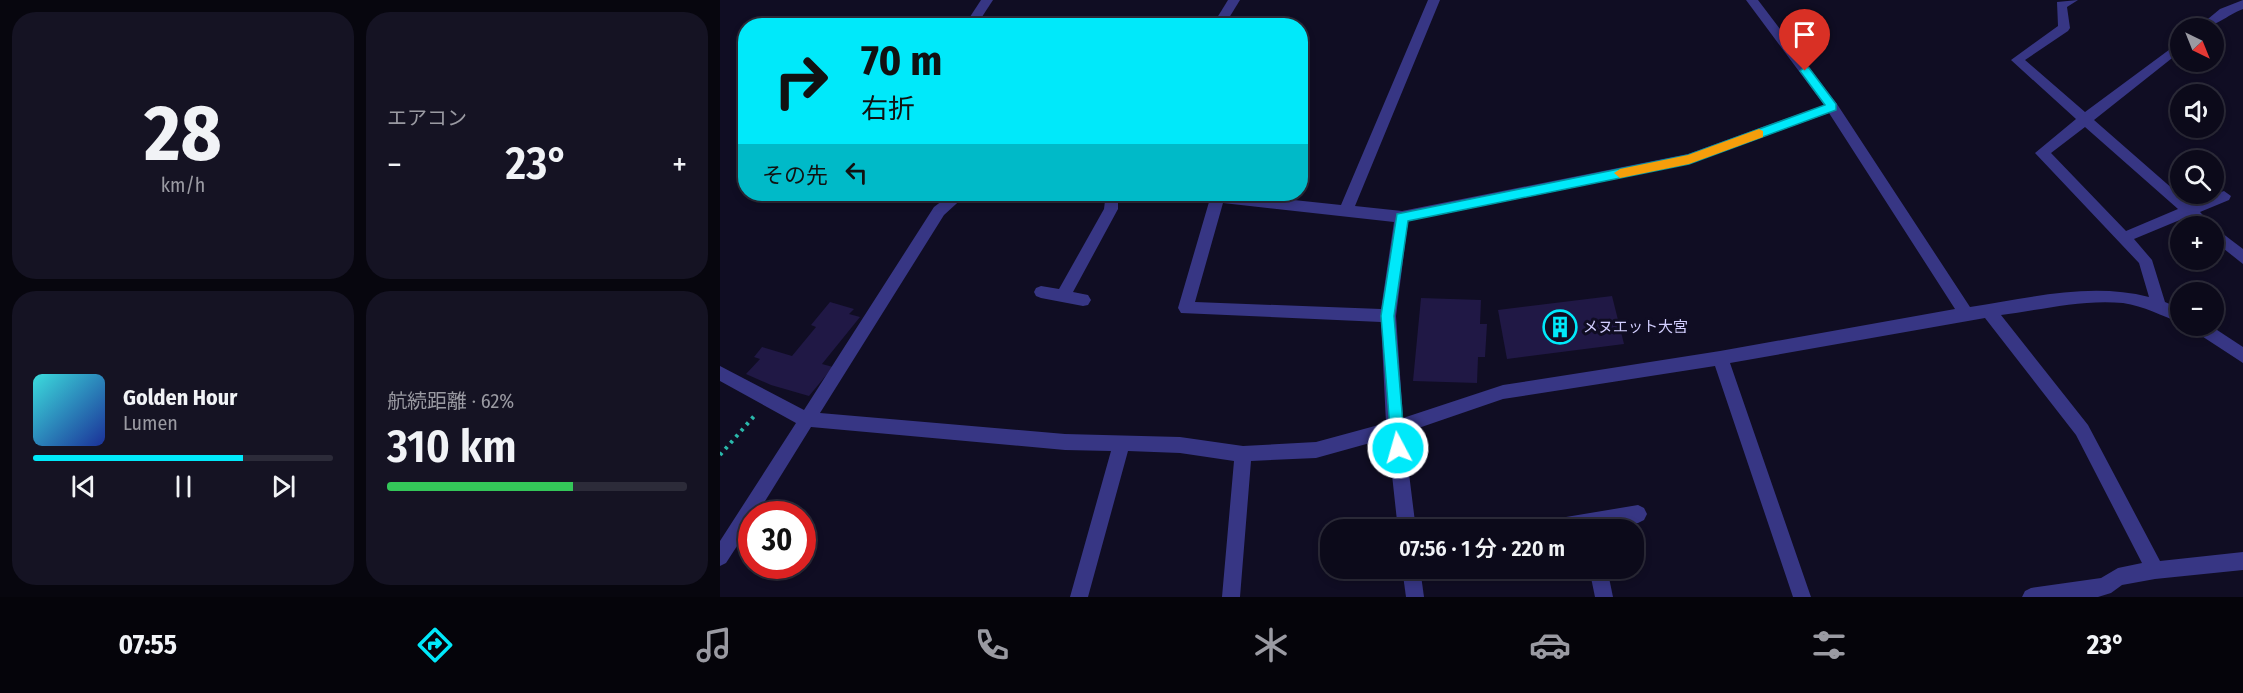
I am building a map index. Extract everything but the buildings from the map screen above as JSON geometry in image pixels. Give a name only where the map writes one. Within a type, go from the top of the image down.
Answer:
[{"type":"street","points":[[975,18],[987,0]]},
{"type":"street","points":[[1223,18],[1234,0]]},
{"type":"street","points":[[1346,210],[1434,0]]},
{"type":"street","points":[[1752,0],[1832,107],[1966,314]]},
{"type":"street","points":[[2072,0],[2061,5],[2064,28],[2017,60],[2194,216]]},
{"type":"street","points":[[2221,18],[2241,7]]},
{"type":"street","points":[[2159,306],[2145,260],[2042,153],[2170,53]]},
{"type":"street","points":[[1257,201],[1402,218],[1689,159],[1832,107]]},
{"type":"street","points":[[720,557],[805,419],[939,211],[951,201]]},
{"type":"street","points":[[1063,296],[1111,209],[1108,201]]},
{"type":"street","points":[[1217,201],[1186,308],[1388,316]]},
{"type":"street","points":[[2123,238],[2203,204]]},
{"type":"street","points":[[1402,218],[1388,316],[1395,428],[1406,519]]},
{"type":"street","points":[[2224,242],[2243,258]]},
{"type":"street","points":[[1041,292],[1083,300]]},
{"type":"street","points":[[720,373],[805,419],[1065,442],[1180,445],[1243,454],[1316,450],[1395,428],[1503,392],[1720,358],[1966,314],[2090,296],[2124,297],[2170,311]]},
{"type":"street","points":[[1989,311],[2082,430],[2155,570]]},
{"type":"street","points":[[2214,336],[2243,356]]},
{"type":"street","points":[[1720,358],[1802,597]]},
{"type":"street","points":[[1079,597],[1122,443]]},
{"type":"street","points":[[1231,597],[1243,454]]},
{"type":"street","points":[[1617,519],[1638,514]]},
{"type":"street","points":[[2031,597],[2108,592],[2118,577],[2155,570],[2243,561]]},
{"type":"street","points":[[1413,579],[1415,597]]},
{"type":"street","points":[[1600,579],[1604,597]]},
{"type":"path","points":[[720,455],[768,400]]},
{"type":"slow traffic","points":[[1620,173],[1689,159],[1759,134]]},
{"type":"place","name":"メヌエット大宮","points":[[1560,327]]},
{"type":"route","points":[[1398,448],[1388,316],[1402,218],[1689,159],[1832,107],[1805,71]]}]
